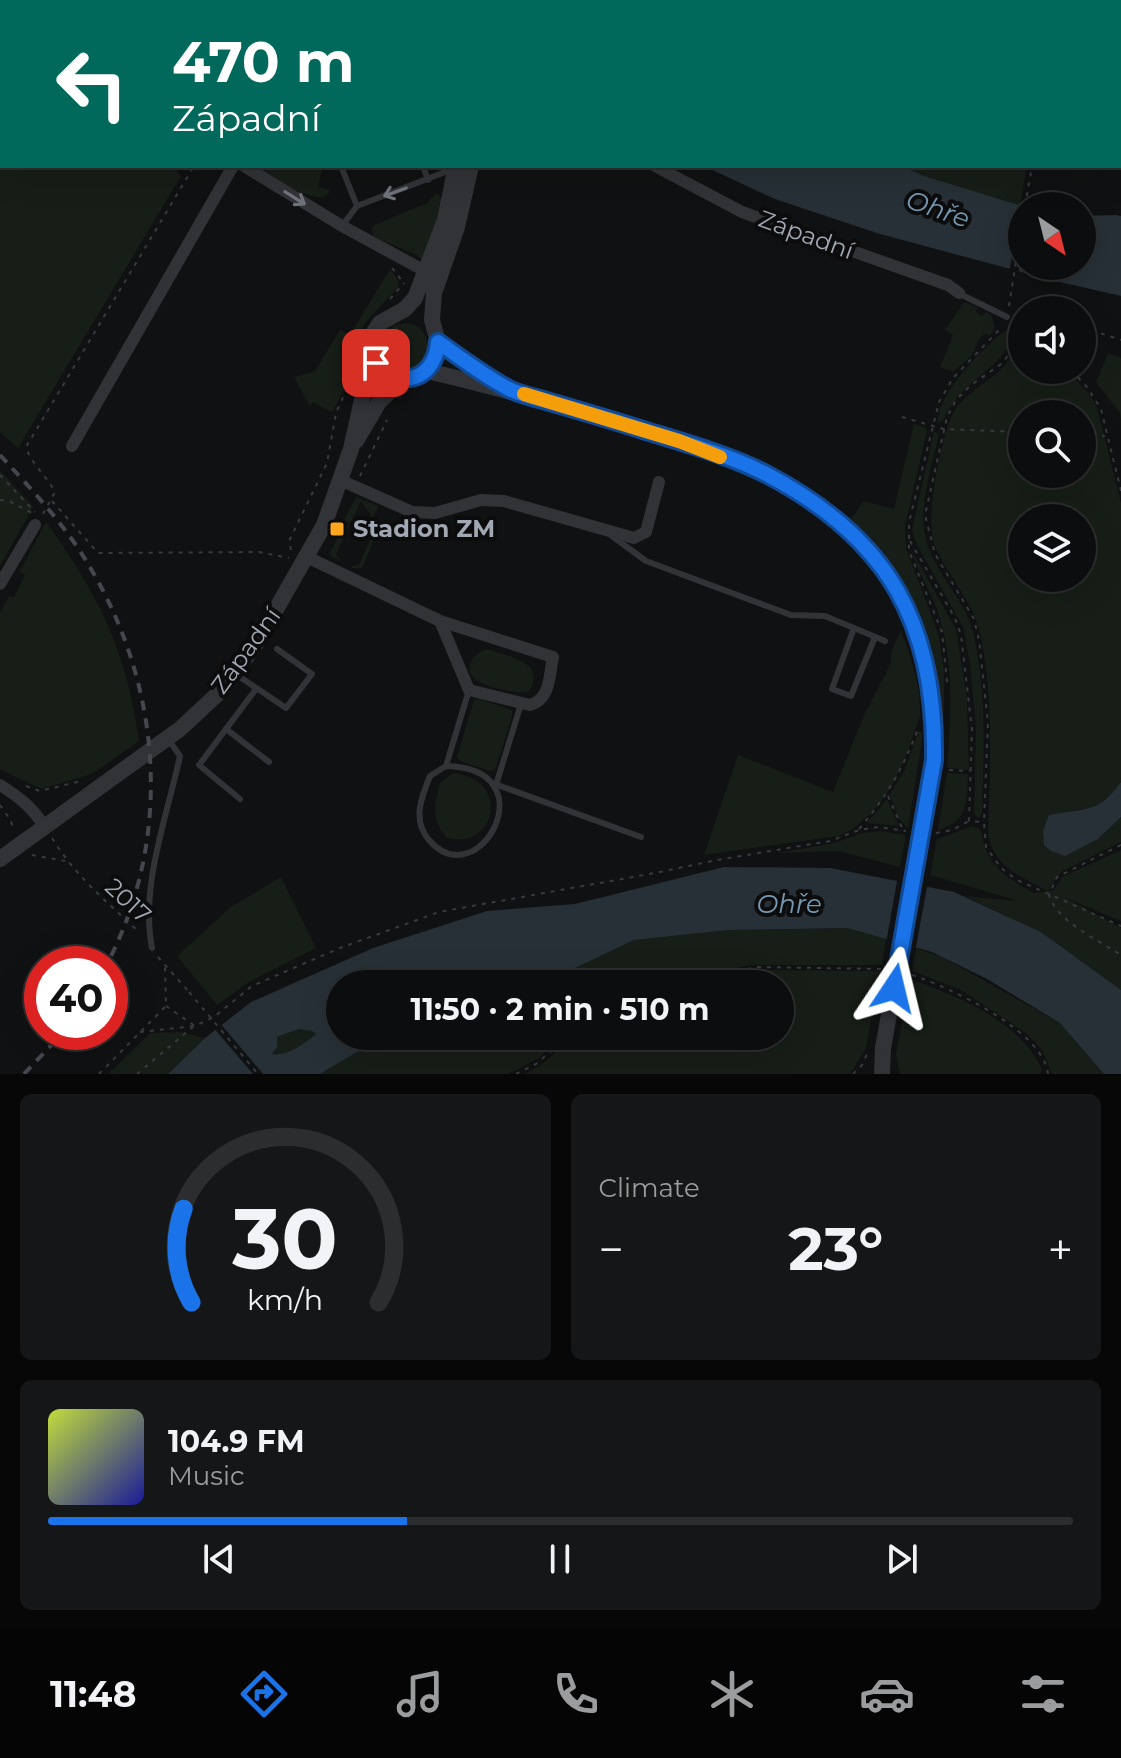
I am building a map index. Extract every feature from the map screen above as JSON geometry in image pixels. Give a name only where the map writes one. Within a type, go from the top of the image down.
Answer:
[{"type":"street","points":[[72,446],[232,168]]},
{"type":"street","points":[[247,168],[342,226],[425,271]]},
{"type":"street","points":[[461,168],[461,214],[434,293],[433,363],[427,371],[511,390],[679,441],[766,474],[822,507],[848,528],[901,594],[922,642],[931,683],[934,760],[872,1074]]},
{"type":"street","name":"Západní","points":[[0,859],[167,737],[224,688],[258,641],[348,483],[356,417],[376,363],[372,343],[374,332],[393,307],[415,298],[445,220],[461,168]]},
{"type":"street","name":"Západní","points":[[659,168],[742,212],[948,285],[959,293]]},
{"type":"street","points":[[393,307],[419,315],[435,335],[511,390]]},
{"type":"street","points":[[376,363],[383,371],[403,379]]},
{"type":"street","name":"Západní","points":[[351,449],[379,402],[403,379],[427,371]]},
{"type":"street","points":[[348,483],[412,512],[435,513],[481,500],[504,501],[634,538],[646,532],[659,482]]},
{"type":"street","points":[[0,584],[38,521]]},
{"type":"street","points":[[307,557],[440,621],[553,657],[546,694],[539,702],[521,703],[469,690],[440,621]]},
{"type":"street","points":[[0,785],[20,798],[44,826]]},
{"type":"street","points":[[878,1050],[882,1074]]},
{"type":"lane","points":[[342,168],[357,206]]},
{"type":"lane","points":[[424,168],[428,180]]},
{"type":"lane","points":[[342,226],[357,206],[458,168]]},
{"type":"lane","points":[[959,293],[1007,317]]},
{"type":"lane","points":[[603,529],[646,561],[791,615],[825,616],[885,641]]},
{"type":"lane","points":[[854,628],[832,689],[851,696],[875,637]]},
{"type":"lane","points":[[235,673],[286,708],[312,674],[277,649]]},
{"type":"lane","points":[[240,799],[199,765],[256,689]]},
{"type":"lane","points":[[446,766],[469,690]]},
{"type":"lane","points":[[521,703],[494,784],[500,800],[500,812],[492,836],[481,848],[467,854],[455,855],[440,850],[421,827],[418,811],[430,776],[446,766],[476,770],[494,784],[641,837]]},
{"type":"lane","points":[[226,729],[269,762]]},
{"type":"lane","points":[[152,948],[148,925],[152,882],[180,756],[167,737]]},
{"type":"path","points":[[38,521],[55,492],[26,447],[193,168]]},
{"type":"path","points":[[1027,192],[1032,168]]},
{"type":"path","points":[[969,821],[972,730],[961,635],[955,618],[910,540],[909,522],[939,402],[953,378],[1000,330],[1007,317],[1012,280]]},
{"type":"path","points":[[393,307],[404,283],[419,288]]},
{"type":"path","points":[[1096,331],[1121,340]]},
{"type":"path","points":[[51,500],[98,553],[259,552],[293,559],[289,541],[327,463],[336,413],[360,350]]},
{"type":"path","points":[[1008,355],[1004,362],[971,385],[956,400],[947,417],[925,515],[935,554],[974,619],[979,640],[988,723],[984,822],[986,847],[992,858],[1017,880],[1121,926]]},
{"type":"path","points":[[1084,384],[1101,409],[1121,491]]},
{"type":"path","points":[[348,483],[389,415]]},
{"type":"path","points":[[902,417],[944,429],[1008,431]]},
{"type":"path","points":[[1096,436],[1107,436]]},
{"type":"path","points":[[0,475],[38,521]]},
{"type":"path","points":[[0,500],[9,501],[38,521]]},
{"type":"path","points":[[859,830],[888,795],[923,721],[923,733]]},
{"type":"path","points":[[944,770],[971,772]]},
{"type":"path","points":[[20,783],[40,791],[83,781]]},
{"type":"path","points":[[888,795],[903,831]]},
{"type":"path","points":[[0,805],[11,821],[12,832]]},
{"type":"path","points":[[932,833],[952,830],[969,821],[984,822]]},
{"type":"path","name":"2017","points":[[44,826],[67,861],[106,905],[141,934],[258,1074]]},
{"type":"path","points":[[137,1074],[195,1026],[214,1017],[252,986],[340,948],[439,912],[830,841],[859,830],[878,827],[913,832]]},
{"type":"path","points":[[1049,895],[1057,877],[1121,845]]},
{"type":"path","points":[[23,854],[67,861]]},
{"type":"path","points":[[1049,895],[1063,920],[1121,955]]},
{"type":"path","points":[[99,1074],[166,1006],[165,966]]},
{"type":"path","points":[[166,1006],[195,1026]]},
{"type":"path","points":[[139,1032],[195,1026]]},
{"type":"path","points":[[516,1074],[536,1064],[552,1050]]},
{"type":"path","points":[[853,1074],[878,1050]]},
{"type":"shaded area","points":[[0,168],[174,168],[181,176],[18,448],[0,432]]},
{"type":"shaded area","points":[[264,168],[323,168],[318,187],[329,190],[329,193],[323,198],[299,192],[265,172]]},
{"type":"shaded area","points":[[906,168],[1027,168],[1022,192],[1008,192],[1008,202]]},
{"type":"shaded area","points":[[437,193],[444,201],[422,260],[373,236],[374,225],[427,203]]},
{"type":"shaded area","points":[[390,269],[398,280],[398,287],[364,324],[351,376],[334,409],[331,412],[313,402],[310,406],[294,377],[315,371],[340,330],[350,335]]},
{"type":"shaded area","points":[[964,302],[978,308],[976,312],[982,316],[986,312],[992,315],[995,329],[989,336],[980,337],[972,354],[953,372],[940,367],[953,335],[945,330]]},
{"type":"shaded area","points":[[405,323],[421,330],[428,346],[421,362],[405,369],[389,362],[382,346],[389,330]]},
{"type":"shaded area","points":[[1008,329],[1008,348],[960,395],[943,421],[938,423],[940,411],[955,383]]},
{"type":"shaded area","points":[[1108,353],[1121,358],[1121,419],[1120,413],[1096,382]]},
{"type":"shaded area","points":[[1008,361],[1008,384],[1080,384],[1093,400],[1008,400],[1008,488],[1096,488],[1096,405],[1121,503],[1121,782],[1097,805],[1049,815],[1098,839],[1121,817],[1121,842],[1061,872],[1048,891],[1053,891],[1062,877],[1121,850],[1121,921],[1066,898],[1121,928],[1121,990],[1041,932],[964,896],[1019,901],[930,875],[937,839],[973,826],[981,830],[987,852],[1005,875],[1033,893],[1047,891],[1010,869],[995,854],[991,844],[988,833],[989,711],[981,638],[968,602],[941,558],[932,534],[932,502],[950,420],[966,397]]},
{"type":"shaded area","points":[[914,424],[927,431],[905,526],[906,548],[939,636],[944,670],[944,718],[934,662],[916,610],[888,562],[850,520],[864,501],[894,509]]},
{"type":"shaded area","points":[[934,431],[939,435],[926,492],[925,535],[934,560],[966,613],[974,636],[984,724],[982,813],[979,818],[974,814],[976,728],[963,627],[916,543],[912,530]]},
{"type":"shaded area","points":[[0,470],[33,507],[0,566]]},
{"type":"shaded area","points":[[356,497],[378,506],[372,521],[380,526],[362,568],[352,566],[359,565],[375,529],[367,523],[371,515],[361,501],[336,554],[341,561],[329,555],[341,530],[344,531],[349,523],[344,520]]},
{"type":"shaded area","points":[[46,522],[81,574],[108,625],[127,679],[139,741],[92,774],[41,789],[0,769],[0,613],[9,596],[14,597],[25,575],[20,571]]},
{"type":"shaded area","points":[[911,549],[956,629],[967,699],[969,770],[947,768],[950,712],[948,655],[937,610]]},
{"type":"shaded area","points":[[901,630],[917,682],[920,715],[901,768],[876,808],[853,829],[839,836],[704,855],[738,755],[833,792],[862,720],[891,663],[891,652]]},
{"type":"shaded area","points":[[487,649],[529,667],[533,681],[529,691],[500,689],[474,678],[469,669],[472,660]]},
{"type":"shaded area","points":[[474,700],[512,710],[496,768],[490,771],[462,762],[457,757]]},
{"type":"shaded area","points":[[918,732],[922,732],[922,741],[908,828],[898,818],[890,794],[905,769]]},
{"type":"shaded area","points":[[453,773],[472,778],[485,788],[490,801],[490,814],[485,826],[475,835],[462,839],[446,837],[436,818],[435,805],[440,783]]},
{"type":"shaded area","points":[[947,773],[968,774],[966,801],[956,822],[938,830]]},
{"type":"shaded area","points":[[886,800],[899,826],[867,823]]},
{"type":"shaded area","points":[[880,831],[906,835],[900,867],[838,851],[777,853],[834,843],[862,833]]},
{"type":"shaded area","points":[[281,877],[316,948],[249,982],[217,1005],[177,956],[231,907]]},
{"type":"shaded area","points":[[847,928],[886,939],[882,965],[752,965],[725,970],[571,970],[634,940],[729,930]]},
{"type":"shaded area","points":[[916,948],[942,957],[1060,1023],[1104,1074],[1052,1074],[1042,1050],[1026,1033],[961,990],[912,971]]},
{"type":"shaded area","points":[[794,970],[880,971],[866,1048],[850,1074],[525,1074],[558,1050],[794,1050]]},
{"type":"shaded area","points":[[910,979],[967,1002],[1004,1024],[1032,1053],[1042,1070],[1040,1074],[900,1074],[896,1054]]},
{"type":"shaded area","points":[[299,1029],[316,1034],[289,1052],[272,1054],[277,1047],[277,1037]]},
{"type":"shaded area","points":[[180,1032],[205,1038],[168,1074],[108,1074],[150,1033]]},
{"type":"shaded area","points":[[360,1050],[548,1050],[509,1074],[320,1074]]},
{"type":"water","name":"Ohře","points":[[708,168],[906,168],[1008,202],[1008,268],[880,234],[775,199]]},
{"type":"water","points":[[1096,216],[1121,216],[1121,296],[1051,280],[1096,280]]},
{"type":"water","points":[[1121,782],[1121,817],[1098,839],[1065,856],[1044,845],[1043,831],[1049,815],[1097,805]]},
{"type":"water","name":"Ohře","points":[[724,867],[830,868],[954,892],[1041,932],[1121,990],[1121,1074],[1104,1074],[1060,1023],[987,979],[932,952],[847,928],[729,930],[634,940],[571,970],[326,970],[326,1050],[360,1050],[320,1074],[168,1074],[205,1038],[251,1002],[373,948],[487,911],[575,904]],"holes":[[[299,1029],[316,1034],[295,1049],[272,1054],[277,1047],[277,1037]]]},
{"type":"pier","points":[[898,876],[928,882],[915,952],[886,943]]},
{"type":"pier","points":[[219,1022],[263,1074],[253,1074],[213,1027]]},
{"type":"railway","points":[[0,455],[60,524],[91,569],[115,615],[133,664],[145,713],[150,764],[150,815],[142,866],[128,916],[115,946]]},
{"type":"railway","points":[[24,1074],[47,1050]]},
{"type":"slow traffic","points":[[524,394],[679,441],[720,457]]},
{"type":"place","name":"Stadion ZM","points":[[337,529]]},
{"type":"route","points":[[376,363],[392,376],[403,379],[419,376],[433,363],[438,342],[511,390],[679,441],[766,474],[822,507],[848,528],[871,553],[901,594],[922,642],[931,683],[935,725],[934,760],[894,988]]}]
